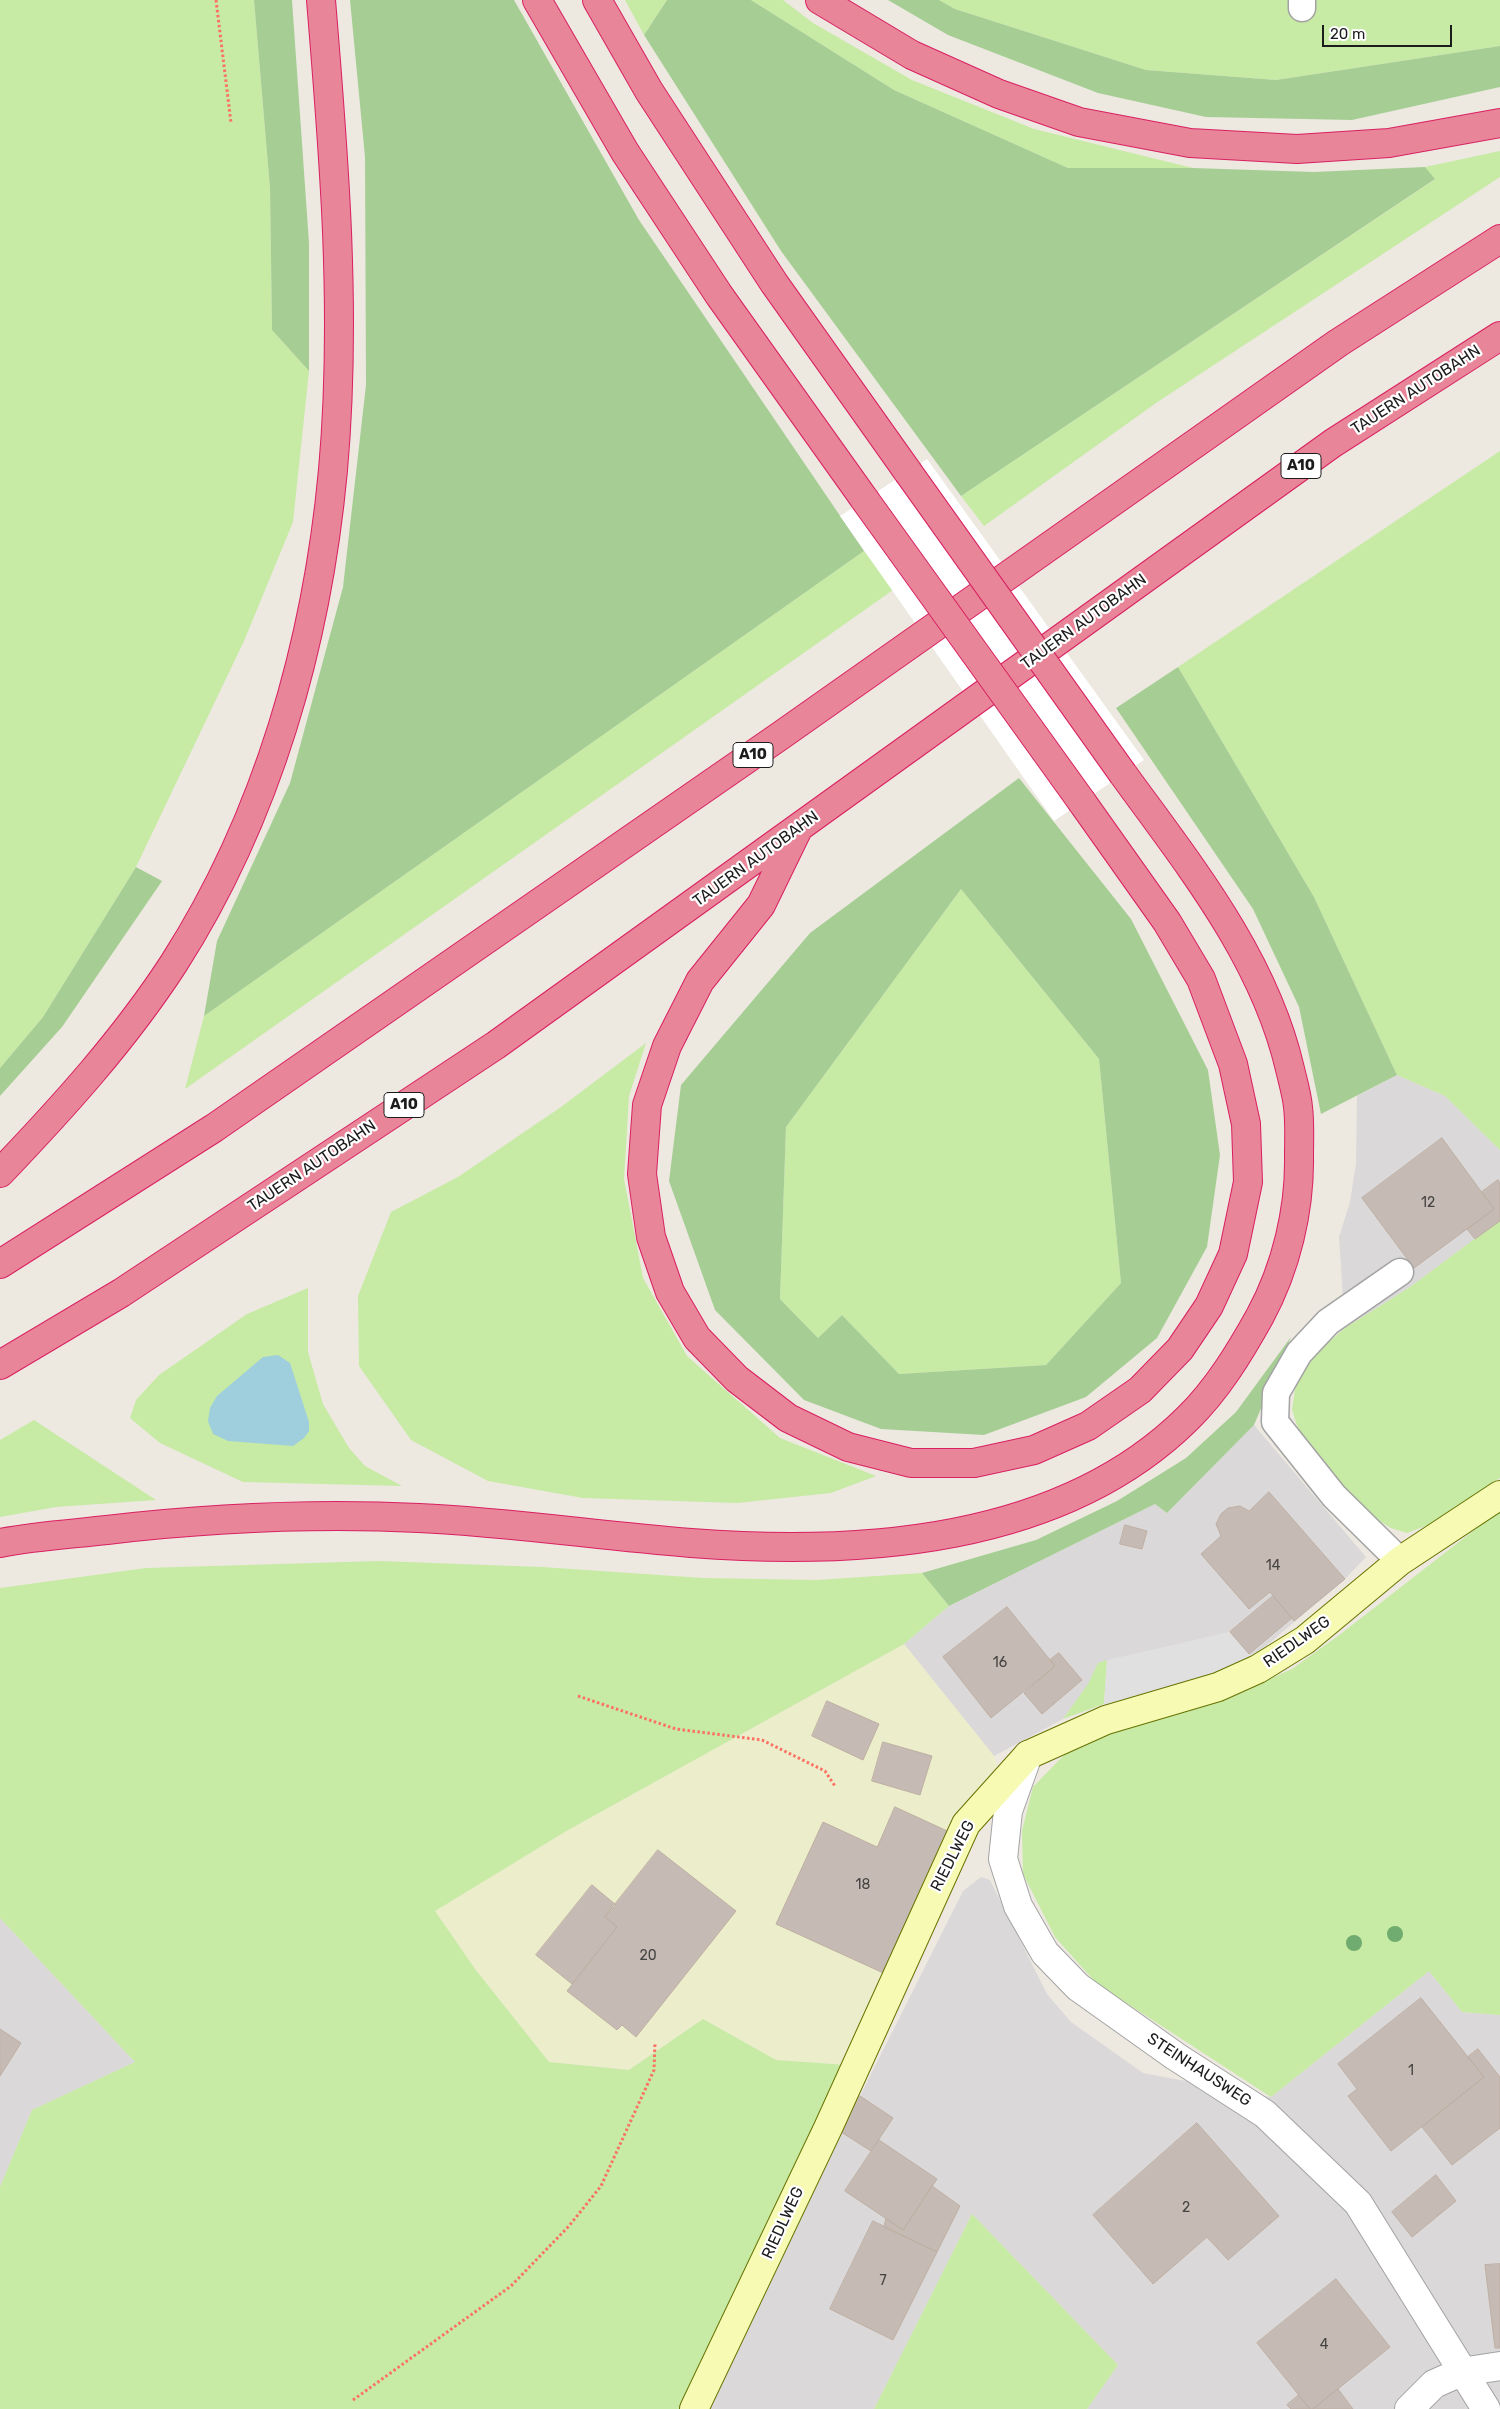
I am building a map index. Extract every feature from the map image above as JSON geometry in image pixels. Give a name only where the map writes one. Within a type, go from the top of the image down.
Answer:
[{"type":"highway","points":[[0,1173],[64,1106],[130,1026],[175,962],[212,898],[250,819],[272,762],[293,691],[322,558],[333,470],[337,395],[338,309],[334,149],[321,0]]},
{"type":"highway","points":[[537,0],[626,152],[719,295],[1167,922],[1201,979],[1233,1064],[1246,1124],[1248,1182],[1233,1254],[1208,1306],[1180,1349],[1140,1390],[1088,1426],[1034,1450],[974,1462],[911,1463],[848,1447],[788,1418],[737,1380],[697,1338],[670,1292],[651,1237],[642,1174],[647,1106],[667,1046],[700,981],[761,905],[797,830]]},
{"type":"highway","points":[[0,1543],[213,1519],[313,1515],[419,1518],[495,1523],[693,1544],[832,1547],[896,1541],[975,1530],[1032,1514],[1103,1480],[1149,1453],[1189,1418],[1221,1378],[1244,1345],[1268,1302],[1284,1260],[1296,1209],[1300,1170],[1298,1104],[1285,1046],[1263,988],[1213,898],[774,283],[649,90],[597,0]]},
{"type":"highway","points":[[820,0],[912,55],[999,94],[1079,122],[1190,143],[1296,149],[1389,142],[1500,123]]},
{"type":"highway","name":"A10","points":[[0,1264],[214,1128],[780,736],[1338,343],[1500,238]]},
{"type":"highway","name":"TAUERN AUTOBAHN","points":[[0,1365],[121,1293],[496,1045],[1332,443],[1500,336]]},
{"type":"street","name":"RIEDLWEG","points":[[694,2409],[828,2128],[966,1824],[1028,1755],[1106,1720],[1218,1687],[1258,1669],[1305,1640],[1400,1561],[1500,1495]]},
{"type":"street","name":"STEINHAUSWEG","points":[[1028,1755],[1008,1811],[1003,1859],[1018,1906],[1045,1953],[1078,1987],[1175,2056],[1265,2114],[1358,2203],[1486,2409]]},
{"type":"street","points":[[1409,2409],[1434,2384],[1462,2372],[1500,2366]]},
{"type":"lane","points":[[1400,1272],[1328,1322],[1299,1353],[1276,1393],[1275,1422],[1334,1496],[1400,1561]]},
{"type":"path","points":[[216,0],[231,123]]},
{"type":"path","points":[[578,1696],[676,1730],[762,1740],[825,1771],[835,1786]]},
{"type":"path","points":[[353,2400],[511,2286],[569,2226],[601,2186],[654,2070],[655,2043]]},
{"type":"shaded area","points":[[1397,1075],[1445,1096],[1500,1150],[1500,1220],[1410,1287],[1345,1328],[1339,1237],[1350,1202],[1356,1163],[1357,1096]]},
{"type":"shaded area","points":[[1254,1425],[1366,1557],[1345,1579],[1253,1657],[1230,1632],[1098,1663],[1089,1684],[1063,1719],[994,1756],[904,1644],[949,1606],[1155,1504],[1167,1513]]},
{"type":"shaded area","points":[[1230,1632],[1253,1657],[1258,1669],[1106,1720],[1104,1704],[1107,1660]]},
{"type":"shaded area","points":[[981,1877],[990,1880],[1047,1994],[1071,2022],[1143,2073],[1271,2097],[1429,1971],[1462,2012],[1500,2015],[1500,2409],[1087,2409],[1118,2365],[972,2214],[874,2409],[710,2409],[860,2096],[963,1891]]},
{"type":"shaded area","points":[[0,1918],[135,2062],[32,2110],[0,2187]]},
{"type":"green space","points":[[0,0],[254,0],[270,188],[272,330],[309,371],[293,522],[244,641],[136,867],[43,1017],[0,1068]]},
{"type":"green space","points":[[254,0],[292,0],[309,243],[309,371],[272,330],[270,188]]},
{"type":"green space","points":[[350,0],[514,0],[639,220],[864,551],[204,1016],[217,941],[290,783],[343,587],[366,385],[365,157]]},
{"type":"green space","points":[[625,0],[667,0],[644,35]]},
{"type":"green space","points":[[667,0],[751,0],[894,90],[1068,168],[1193,168],[1314,172],[1425,167],[1435,179],[961,496],[781,251],[644,35]]},
{"type":"green space","points":[[751,0],[783,0],[813,23],[912,80],[1034,129],[1193,168],[1068,168],[894,90]]},
{"type":"green space","points":[[888,0],[939,0],[955,9],[1146,70],[1276,80],[1500,46],[1500,87],[1352,120],[1206,117],[1098,93],[948,35]]},
{"type":"green space","points":[[939,0],[1290,0],[1290,13],[1307,10],[1307,0],[1500,0],[1500,46],[1276,80],[1146,70],[955,9]]},
{"type":"green space","points":[[1500,151],[1500,177],[1156,403],[984,526],[961,496],[1434,180],[1425,167]]},
{"type":"green space","points":[[1500,451],[1500,1150],[1445,1096],[1397,1075],[1314,897],[1178,667]]},
{"type":"green space","points":[[864,551],[893,590],[185,1089],[204,1016]]},
{"type":"green space","points":[[1178,667],[1314,897],[1397,1075],[1321,1114],[1299,1007],[1253,909],[1116,708]]},
{"type":"green space","points":[[1019,778],[1131,919],[1208,1070],[1220,1155],[1207,1247],[1157,1338],[1086,1397],[984,1435],[881,1429],[804,1400],[715,1310],[669,1181],[681,1085],[810,933]],"holes":[[[961,889],[1099,1059],[1121,1283],[1046,1365],[899,1374],[842,1315],[818,1338],[780,1299],[786,1127]]]},
{"type":"green space","points":[[136,867],[162,881],[62,1027],[0,1096],[0,1068],[43,1017]]},
{"type":"green space","points":[[961,889],[1099,1059],[1121,1283],[1046,1365],[899,1374],[842,1315],[818,1338],[780,1299],[786,1127]]},
{"type":"green space","points":[[646,1043],[629,1096],[624,1179],[643,1278],[687,1356],[780,1438],[876,1476],[831,1493],[737,1503],[583,1498],[488,1481],[411,1440],[359,1366],[358,1296],[391,1212],[458,1177],[561,1107]]},
{"type":"green space","points":[[1500,1220],[1500,1478],[1428,1525],[1407,1533],[1391,1528],[1366,1513],[1303,1443],[1292,1410],[1296,1383],[1307,1361],[1345,1328],[1410,1287]]},
{"type":"green space","points":[[308,1288],[308,1352],[323,1404],[349,1448],[365,1466],[402,1486],[243,1482],[160,1443],[130,1418],[136,1400],[159,1375],[247,1314]]},
{"type":"green space","points":[[1291,1337],[1254,1425],[1167,1513],[1155,1504],[949,1606],[922,1573],[1036,1540],[1117,1501],[1186,1458],[1236,1412]]},
{"type":"green space","points":[[34,1420],[156,1500],[56,1507],[0,1517],[0,1440]]},
{"type":"green space","points":[[1500,1510],[1500,2015],[1462,2012],[1429,1971],[1271,2097],[1097,1984],[1055,1937],[1023,1874],[1022,1831],[1033,1787],[1066,1753],[1121,1729],[1234,1695],[1292,1669],[1338,1636]]},
{"type":"green space","points":[[379,1561],[542,1567],[703,1578],[817,1580],[922,1573],[949,1606],[904,1644],[568,1830],[435,1911],[475,1969],[549,2062],[629,2070],[703,2019],[776,2060],[847,2065],[680,2409],[0,2409],[0,2187],[32,2110],[135,2062],[0,1918],[0,1588],[146,1568]]},
{"type":"green space","points":[[904,1644],[994,1756],[998,1768],[847,2065],[776,2060],[703,2019],[629,2070],[549,2062],[475,1969],[434,1911],[568,1830]]},
{"type":"green space","points":[[1107,1660],[1104,1704],[1063,1719],[1088,1684],[1098,1663]]},
{"type":"green space","points":[[972,2214],[1118,2365],[1087,2409],[874,2409]]},
{"type":"water","points":[[278,1355],[290,1363],[309,1422],[309,1431],[304,1438],[293,1446],[228,1441],[213,1434],[208,1421],[210,1408],[217,1396],[263,1357]]},
{"type":"pier","points":[[927,459],[1144,760],[1054,821],[840,516]]},
{"type":"building","points":[[1442,1138],[1494,1209],[1414,1268],[1362,1198]]},
{"type":"building","points":[[1498,1180],[1500,1183],[1500,1221],[1475,1239],[1467,1229],[1494,1209],[1482,1192]]},
{"type":"building","points":[[1269,1492],[1345,1579],[1294,1621],[1270,1592],[1249,1609],[1201,1554],[1221,1536],[1216,1524],[1221,1514],[1228,1508],[1240,1506],[1249,1511]]},
{"type":"building","points":[[1125,1525],[1147,1531],[1142,1549],[1120,1544]]},
{"type":"building","points":[[1273,1596],[1292,1618],[1249,1654],[1230,1632]]},
{"type":"building","points":[[1007,1607],[1055,1666],[991,1718],[943,1657]]},
{"type":"building","points":[[1059,1653],[1082,1680],[1042,1714],[1024,1693],[1055,1666],[1050,1660]]},
{"type":"building","points":[[827,1701],[879,1724],[863,1760],[812,1736]]},
{"type":"building","points":[[883,1742],[932,1756],[920,1795],[872,1781]]},
{"type":"building","points":[[895,1807],[956,1835],[890,1976],[776,1924],[823,1822],[877,1847]]},
{"type":"building","points":[[658,1850],[736,1911],[636,2037],[622,2025],[617,2030],[567,1991],[617,1927],[605,1917]]},
{"type":"building","points":[[592,1885],[616,1905],[605,1917],[617,1927],[572,1984],[536,1955]]},
{"type":"building","points":[[1421,1998],[1484,2077],[1391,2151],[1348,2096],[1357,2089],[1338,2064]]},
{"type":"building","points":[[0,2029],[21,2043],[0,2076]]},
{"type":"building","points":[[1478,2049],[1500,2077],[1500,2128],[1452,2165],[1422,2127],[1484,2077],[1468,2057]]},
{"type":"building","points":[[860,2096],[893,2118],[871,2151],[841,2132]]},
{"type":"building","points":[[1197,2123],[1279,2216],[1228,2260],[1207,2237],[1153,2284],[1093,2215]]},
{"type":"building","points":[[879,2140],[937,2179],[903,2230],[845,2191]]},
{"type":"building","points":[[1436,2175],[1456,2201],[1412,2237],[1392,2212]]},
{"type":"building","points":[[932,2186],[960,2206],[937,2252],[884,2227],[886,2218],[903,2230]]},
{"type":"building","points":[[873,2221],[937,2252],[893,2340],[830,2309]]},
{"type":"building","points":[[1500,2264],[1500,2348],[1495,2348],[1485,2265]]},
{"type":"building","points":[[1336,2279],[1390,2347],[1313,2409],[1310,2409],[1257,2343]]},
{"type":"building","points":[[1338,2389],[1353,2409],[1313,2409]]},
{"type":"building","points":[[1299,2395],[1310,2409],[1291,2409],[1287,2405]]}]
